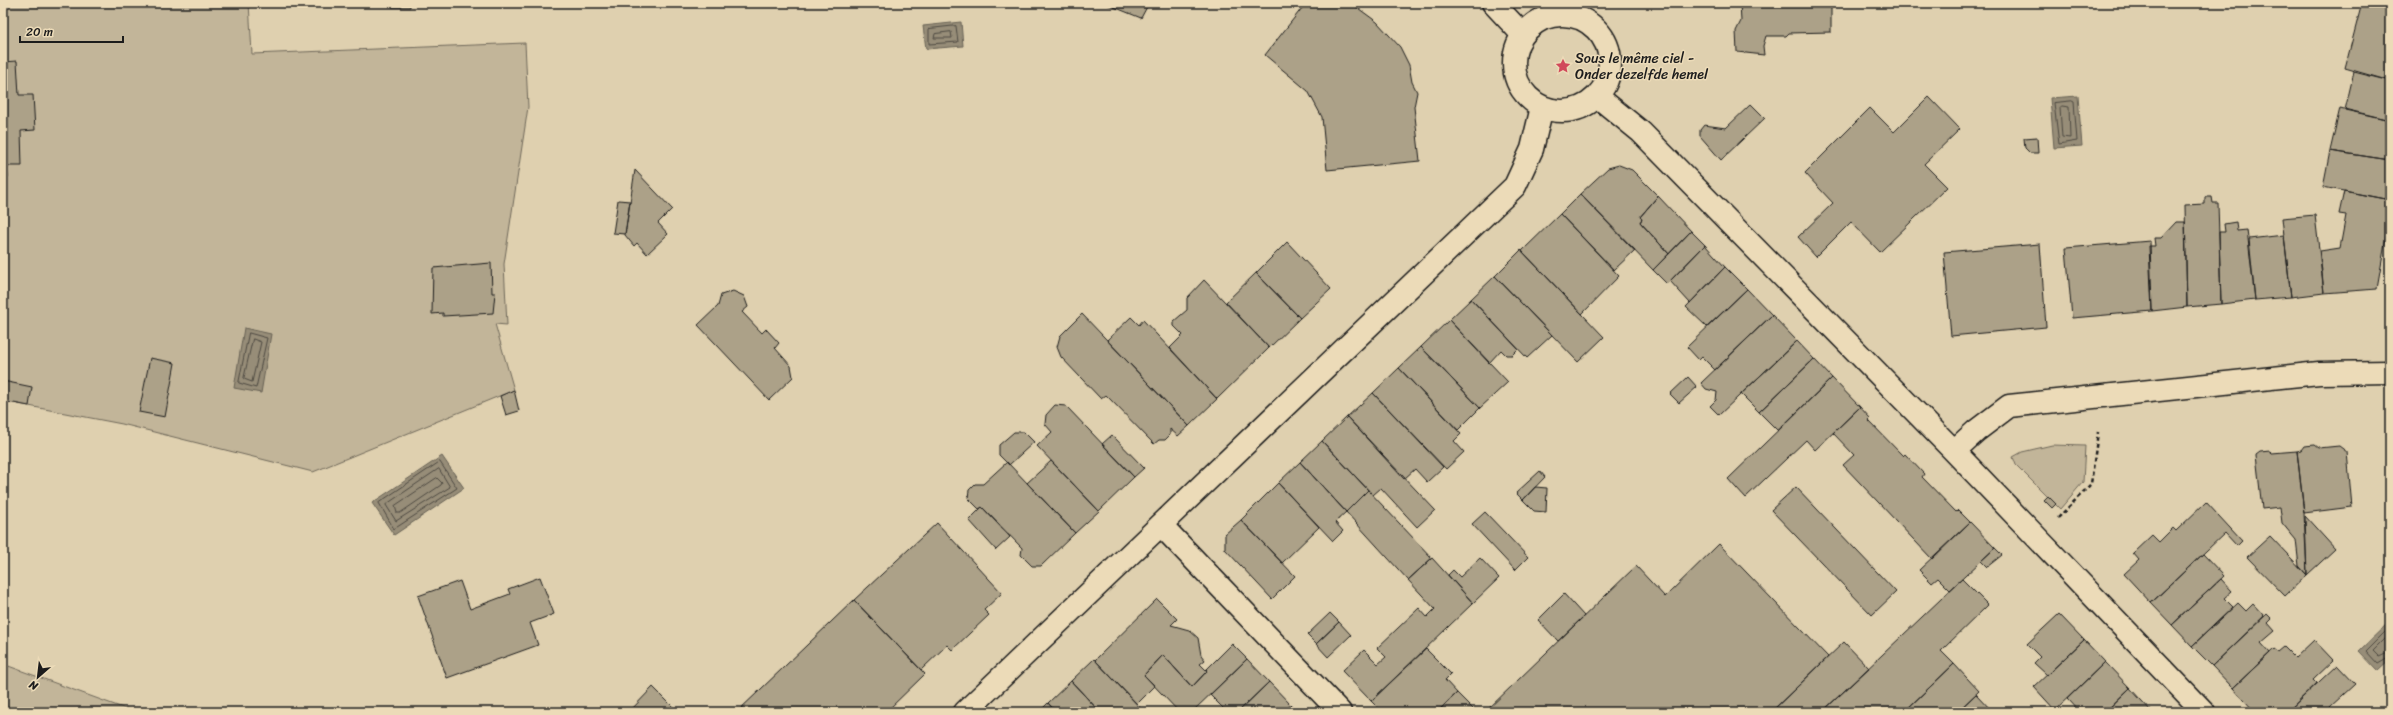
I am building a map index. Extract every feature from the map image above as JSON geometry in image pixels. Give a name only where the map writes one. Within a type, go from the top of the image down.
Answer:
[{"type":"street","points":[[1493,3],[1523,35]]},
{"type":"street","points":[[1578,10],[1602,36],[1609,50],[1610,72],[1607,83],[1598,97],[1586,106],[1572,111],[1557,111],[1542,108],[1524,92],[1514,70],[1516,52],[1523,35],[1534,25],[1547,18],[1578,10]]},
{"type":"street","points":[[1598,97],[1641,132],[1954,451],[2204,712]]},
{"type":"street","points":[[965,712],[1515,186],[1532,149],[1542,108]]},
{"type":"street","points":[[1954,451],[1976,431],[2009,406],[2319,373],[2390,372]]},
{"type":"street","points":[[1161,525],[1340,712]]},
{"type":"path","points":[[2057,519],[2091,484],[2098,432]]},
{"type":"shaded area","points":[[3,3],[249,3],[252,54],[525,43],[528,107],[504,264],[507,325],[495,324],[514,390],[313,472],[122,424],[3,401]]},
{"type":"shaded area","points":[[2052,445],[2085,446],[2083,482],[2060,509],[2016,465],[2013,457],[2022,452]]},
{"type":"shaded area","points":[[3,664],[134,712],[3,712]]},
{"type":"water","points":[[961,22],[963,46],[926,49],[923,26]]},
{"type":"water","points":[[2078,96],[2082,146],[2054,148],[2050,98]]},
{"type":"water","points":[[244,328],[271,334],[261,393],[234,388]]},
{"type":"water","points":[[442,456],[464,488],[394,535],[372,503]]},
{"type":"water","points":[[2390,621],[2390,660],[2378,671],[2359,651]]},
{"type":"building","points":[[392,3],[410,3],[410,7],[392,7]]},
{"type":"building","points":[[684,3],[722,3],[722,4],[685,5]]},
{"type":"building","points":[[1104,3],[1149,3],[1141,18]]},
{"type":"building","points":[[1306,3],[1351,3],[1377,22],[1400,47],[1409,65],[1412,82],[1417,92],[1414,107],[1420,161],[1327,170],[1322,117],[1308,91],[1265,55]]},
{"type":"building","points":[[1740,3],[1831,3],[1831,32],[1789,33],[1786,36],[1766,36],[1763,46],[1764,55],[1737,52],[1736,31],[1741,21]]},
{"type":"building","points":[[2362,3],[2371,3],[2390,9],[2390,81],[2345,68]]},
{"type":"building","points":[[2371,3],[2390,3],[2390,9]]},
{"type":"building","points":[[17,61],[19,95],[33,95],[35,130],[21,131],[22,166],[7,166],[8,177],[3,177],[3,62]]},
{"type":"building","points":[[2354,72],[2390,81],[2390,120],[2345,110]]},
{"type":"building","points":[[1929,97],[1960,129],[1924,164],[1947,187],[1880,252],[1851,222],[1816,257],[1798,237],[1833,203],[1805,173],[1870,108],[1894,132]]},
{"type":"building","points":[[1751,104],[1765,118],[1721,160],[1700,136],[1700,130],[1704,125],[1726,128]]},
{"type":"building","points":[[2340,108],[2390,120],[2390,160],[2330,151]]},
{"type":"building","points":[[2037,137],[2038,153],[2030,153],[2025,148],[2024,138]]},
{"type":"building","points":[[2330,151],[2390,160],[2390,190],[2387,198],[2390,200],[2323,187]]},
{"type":"building","points":[[1619,165],[1632,170],[1658,196],[1640,217],[1642,219],[1640,222],[1669,254],[1653,270],[1580,194],[1608,168]]},
{"type":"building","points":[[635,170],[672,209],[658,223],[668,234],[647,254],[637,243],[634,246],[625,235]]},
{"type":"building","points":[[2344,191],[2390,200],[2390,215],[2377,289],[2324,293],[2320,251],[2340,248],[2346,215],[2339,214]]},
{"type":"building","points":[[1580,194],[1635,250],[1614,270],[1560,214]]},
{"type":"building","points":[[1658,196],[1691,231],[1669,254],[1640,222],[1642,219],[1640,217]]},
{"type":"building","points":[[2205,197],[2212,197],[2213,203],[2218,203],[2221,304],[2187,307],[2185,205],[2205,204]]},
{"type":"building","points":[[618,200],[630,201],[625,234],[613,233]]},
{"type":"building","points":[[1560,214],[1619,276],[1582,314],[1522,251]]},
{"type":"building","points":[[2315,215],[2324,293],[2291,297],[2282,218]]},
{"type":"building","points":[[2176,222],[2185,222],[2187,307],[2152,311],[2149,246],[2155,246],[2154,238],[2161,238]]},
{"type":"building","points":[[2236,222],[2237,231],[2247,230],[2255,300],[2221,304],[2219,232],[2225,232],[2224,224]]},
{"type":"building","points":[[1691,231],[1705,245],[1667,284],[1653,270]]},
{"type":"building","points":[[2284,235],[2291,297],[2255,300],[2249,239]]},
{"type":"building","points":[[2150,241],[2152,311],[2072,318],[2066,248]]},
{"type":"building","points":[[1287,242],[1331,289],[1300,318],[1256,273]]},
{"type":"building","points":[[2040,244],[2046,327],[1951,336],[1944,252]]},
{"type":"building","points":[[1705,245],[1725,267],[1690,303],[1670,281]]},
{"type":"building","points":[[1521,250],[1604,337],[1578,362],[1495,276]]},
{"type":"building","points":[[491,263],[492,293],[495,293],[493,313],[443,316],[443,313],[432,314],[433,268]]},
{"type":"building","points":[[1725,267],[1747,289],[1707,327],[1686,307]]},
{"type":"building","points":[[1256,273],[1300,318],[1269,348],[1226,302]]},
{"type":"building","points":[[1495,276],[1552,335],[1527,358],[1471,299]]},
{"type":"building","points":[[1204,280],[1269,348],[1217,399],[1170,348],[1183,335],[1174,326],[1174,321],[1187,310],[1187,298]]},
{"type":"building","points":[[1747,289],[1772,315],[1715,370],[1702,357],[1699,360],[1687,347]]},
{"type":"building","points":[[733,291],[744,296],[748,307],[742,312],[762,333],[766,329],[779,343],[775,348],[791,366],[793,377],[769,400],[698,325],[718,306],[721,295]]},
{"type":"building","points":[[1471,299],[1518,349],[1512,355],[1506,355],[1501,350],[1489,363],[1449,320]]},
{"type":"building","points":[[1082,314],[1189,426],[1178,436],[1170,429],[1170,435],[1165,440],[1159,440],[1154,444],[1106,395],[1101,399],[1061,357],[1057,347],[1060,336]]},
{"type":"building","points":[[1772,315],[1797,341],[1719,415],[1710,406],[1716,400],[1717,392],[1706,389],[1701,383]]},
{"type":"building","points":[[1131,317],[1139,325],[1143,320],[1217,399],[1189,426],[1107,340]]},
{"type":"building","points":[[1449,320],[1508,382],[1480,408],[1421,347]]},
{"type":"building","points":[[1797,341],[1814,359],[1759,412],[1741,394]]},
{"type":"building","points":[[1421,347],[1480,408],[1458,430],[1399,368]]},
{"type":"building","points":[[150,358],[175,363],[165,417],[139,412]]},
{"type":"building","points":[[1814,359],[1832,378],[1778,431],[1759,412]]},
{"type":"building","points":[[1399,368],[1461,434],[1454,441],[1464,452],[1446,469],[1373,393]]},
{"type":"building","points":[[1688,377],[1697,387],[1679,403],[1670,394]]},
{"type":"building","points":[[1832,378],[1860,407],[1815,450],[1806,440],[1745,498],[1728,479]]},
{"type":"building","points":[[3,381],[32,387],[29,406],[3,401]]},
{"type":"building","points":[[514,390],[519,411],[506,415],[500,396]]},
{"type":"building","points":[[1373,393],[1443,467],[1427,482],[1415,469],[1404,479],[1347,417]]},
{"type":"building","points":[[1055,405],[1066,406],[1134,477],[1099,511],[1037,446],[1052,432],[1045,424],[1046,415]]},
{"type":"building","points":[[1860,407],[1870,418],[1868,420],[1903,456],[1905,454],[1924,474],[1922,477],[1956,512],[1958,510],[1970,522],[1932,559],[1843,465],[1854,455],[1833,433]]},
{"type":"building","points":[[1347,417],[1435,510],[1417,527],[1381,488],[1373,495],[1322,441]]},
{"type":"building","points":[[1014,432],[1024,432],[1034,442],[1009,465],[999,455],[999,445]]},
{"type":"building","points":[[1112,435],[1144,468],[1134,477],[1102,444]]},
{"type":"building","points":[[1322,441],[1368,490],[1346,512],[1300,462]]},
{"type":"building","points":[[2315,445],[2319,448],[2339,446],[2347,452],[2352,507],[2304,513],[2297,451],[2301,450],[2304,446]]},
{"type":"building","points":[[2270,451],[2272,453],[2297,451],[2304,513],[2307,575],[2299,566],[2296,540],[2282,523],[2280,507],[2262,509],[2256,455],[2260,452]]},
{"type":"building","points":[[1051,461],[1099,511],[1075,533],[1027,483]]},
{"type":"building","points":[[1007,462],[1075,533],[1041,566],[1032,566],[1021,555],[1022,548],[982,507],[979,509],[968,498],[969,490],[975,484],[983,484]]},
{"type":"building","points":[[1300,462],[1346,512],[1335,522],[1343,531],[1333,541],[1278,483]]},
{"type":"building","points":[[1540,471],[1545,477],[1523,500],[1516,493]]},
{"type":"building","points":[[1278,483],[1319,527],[1282,563],[1241,520]]},
{"type":"building","points":[[1535,487],[1547,488],[1546,512],[1534,511],[1523,500]]},
{"type":"building","points":[[1796,487],[1896,592],[1872,615],[1771,510]]},
{"type":"building","points":[[1368,490],[1432,558],[1408,580],[1346,512]]},
{"type":"building","points":[[2048,496],[2056,504],[2052,508],[2044,500]]},
{"type":"building","points":[[2206,502],[2242,541],[2237,546],[2225,533],[2151,603],[2124,574],[2139,560],[2133,553],[2152,535],[2159,542],[2173,528],[2176,531]]},
{"type":"building","points":[[982,507],[1010,537],[996,550],[969,520]]},
{"type":"building","points":[[1485,512],[1528,557],[1515,570],[1472,524]]},
{"type":"building","points":[[2305,516],[2335,549],[2307,575]]},
{"type":"building","points":[[1241,520],[1295,576],[1272,599],[1225,549],[1225,534]]},
{"type":"building","points":[[1970,522],[1995,548],[1950,590],[1938,578],[1932,583],[1919,570]]},
{"type":"building","points":[[937,523],[1002,593],[984,610],[989,615],[952,650],[947,645],[921,670],[854,600]]},
{"type":"building","points":[[2270,536],[2307,575],[2285,596],[2247,557]]},
{"type":"building","points":[[1719,544],[1828,657],[1771,712],[1485,712],[1636,566],[1665,597]]},
{"type":"building","points":[[1995,548],[2002,555],[1987,567],[1981,561]]},
{"type":"building","points":[[2203,554],[2224,576],[2172,625],[2151,603]]},
{"type":"building","points":[[1432,558],[1473,603],[1371,701],[1342,671],[1364,650],[1378,664],[1386,657],[1377,648],[1419,608],[1427,617],[1435,609],[1408,580]]},
{"type":"building","points":[[1480,558],[1499,578],[1473,603],[1448,575],[1453,570],[1460,577]]},
{"type":"building","points":[[540,577],[554,614],[530,623],[538,645],[447,678],[418,596],[460,581],[470,609],[510,594],[508,589]]},
{"type":"building","points":[[1962,579],[1988,605],[1941,651],[1954,664],[1906,710],[1908,712],[1822,712]]},
{"type":"building","points":[[2221,579],[2232,591],[2224,598],[2233,607],[2192,646],[2172,625]]},
{"type":"building","points":[[1564,594],[1584,616],[1558,641],[1538,620]]},
{"type":"building","points":[[1157,599],[1177,619],[1171,625],[1189,630],[1198,638],[1201,655],[1205,660],[1200,664],[1207,671],[1192,687],[1163,655],[1144,675],[1155,686],[1137,704],[1095,660]]},
{"type":"building","points":[[854,600],[925,674],[886,712],[737,712]]},
{"type":"building","points":[[2238,603],[2246,611],[2253,604],[2264,616],[2212,666],[2192,646]]},
{"type":"building","points":[[1330,613],[1339,622],[1316,644],[1307,635]]},
{"type":"building","points":[[2059,614],[2084,640],[2047,675],[2034,663],[2040,657],[2027,644]]},
{"type":"building","points":[[2267,614],[2272,619],[2268,623],[2275,631],[2261,643],[2270,653],[2233,688],[2212,666]]},
{"type":"building","points":[[1339,622],[1351,635],[1328,657],[1316,644]]},
{"type":"building","points":[[2084,640],[2105,662],[2055,710],[2034,687]]},
{"type":"building","points":[[2314,640],[2333,660],[2313,679],[2317,683],[2287,712],[2255,712],[2233,688],[2274,649],[2278,652],[2284,647],[2295,658]]},
{"type":"building","points":[[1844,642],[1869,668],[1822,712],[1771,712]]},
{"type":"building","points":[[1232,644],[1247,659],[1192,712],[1179,712],[1144,675],[1163,655],[1192,687],[1207,671],[1206,670]]},
{"type":"building","points":[[1426,649],[1451,674],[1445,680],[1457,693],[1437,712],[1382,712],[1371,701]]},
{"type":"building","points":[[1094,659],[1144,712],[1100,712],[1071,681]]},
{"type":"building","points":[[1247,659],[1269,682],[1238,712],[1227,712],[1210,695]]},
{"type":"building","points":[[2105,662],[2130,688],[2105,712],[2079,712],[2067,699]]},
{"type":"building","points":[[1954,664],[1979,691],[1957,712],[1947,712],[1945,710],[1942,712],[1908,712],[1906,710]]},
{"type":"building","points":[[2337,665],[2355,684],[2330,707],[2334,712],[2287,712]]},
{"type":"building","points":[[1071,681],[1100,712],[1056,712],[1048,703]]},
{"type":"building","points":[[1269,682],[1291,705],[1283,712],[1238,712]]},
{"type":"building","points":[[653,687],[678,712],[629,712]]},
{"type":"building","points":[[2130,688],[2152,712],[2105,712]]},
{"type":"building","points":[[1457,693],[1476,712],[1437,712]]},
{"type":"building","points":[[1976,694],[1993,712],[1957,712]]},
{"type":"building","points":[[1048,703],[1056,712],[1039,712]]},
{"type":"building","points":[[1291,705],[1297,712],[1283,712]]},
{"type":"place","name":"Sous le même ciel - Onder dezelfde hemel","points":[[1563,66]]}]
